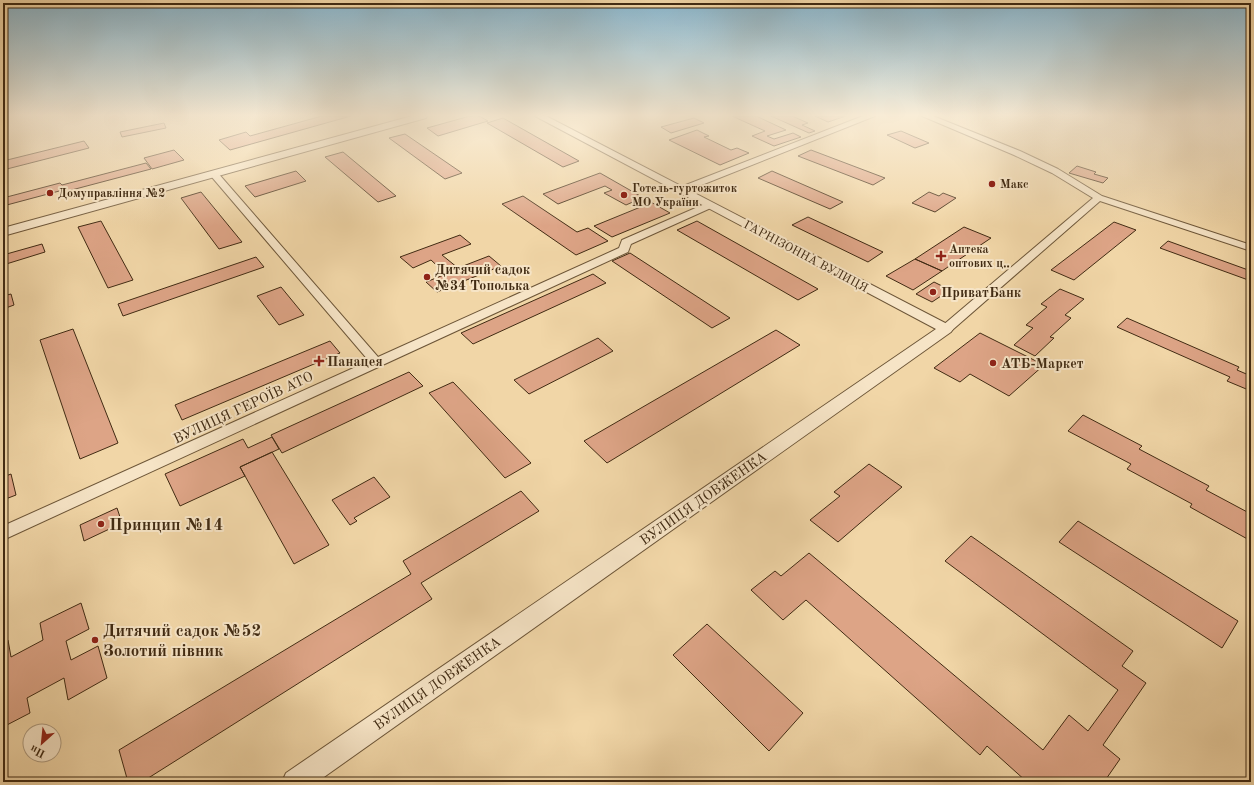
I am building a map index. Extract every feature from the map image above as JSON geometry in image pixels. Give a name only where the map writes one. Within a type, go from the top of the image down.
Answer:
[{"type":"street","points":[[3,232],[291,153]]},
{"type":"street","name":"ГАРНІЗОННА ВУЛИЦЯ","points":[[609,153],[946,329]]},
{"type":"street","points":[[681,190],[775,153]]},
{"type":"street","points":[[1016,153],[1055,171],[1099,198],[1251,248]]},
{"type":"street","points":[[214,174],[377,363]]},
{"type":"street","name":"ВУЛИЦЯ ДОВЖЕНКА","points":[[295,782],[946,329],[1099,198]]},
{"type":"street","name":"ВУЛИЦЯ ГЕРОЇВ АТО","points":[[3,533],[618,253],[624,250],[626,242],[710,205]]},
{"type":"building","points":[[37,153],[71,153],[3,170],[3,161]]},
{"type":"building","points":[[164,153],[177,153],[184,160],[152,169],[144,158]]},
{"type":"building","points":[[344,153],[396,196],[378,202],[325,157]]},
{"type":"building","points":[[409,153],[432,153],[462,173],[445,179]]},
{"type":"building","points":[[538,153],[564,153],[579,161],[563,167]]},
{"type":"building","points":[[695,153],[749,153],[720,165]]},
{"type":"building","points":[[805,153],[818,153],[885,178],[873,185],[798,156]]},
{"type":"building","points":[[146,163],[151,169],[64,192],[63,190],[3,206],[3,198],[60,183],[62,185]]},
{"type":"building","points":[[1077,166],[1096,172],[1094,174],[1108,178],[1103,183],[1069,173]]},
{"type":"building","points":[[296,171],[306,181],[255,197],[245,186]]},
{"type":"building","points":[[772,171],[843,202],[830,209],[758,178]]},
{"type":"building","points":[[600,173],[670,213],[612,237],[594,226],[643,206],[635,201],[626,205],[604,193],[612,190],[605,186],[558,204],[543,194]]},
{"type":"building","points":[[201,192],[242,242],[219,249],[181,198]]},
{"type":"building","points":[[929,192],[939,196],[943,193],[956,198],[935,212],[912,203]]},
{"type":"building","points":[[523,196],[577,232],[588,228],[608,241],[576,255],[502,204]]},
{"type":"building","points":[[808,217],[883,252],[868,262],[792,225]]},
{"type":"building","points":[[101,221],[133,280],[108,288],[78,227]]},
{"type":"building","points":[[697,221],[818,289],[798,300],[677,230]]},
{"type":"building","points":[[1114,222],[1136,230],[1074,280],[1051,270]]},
{"type":"building","points":[[964,227],[991,238],[942,271],[915,259]]},
{"type":"building","points":[[460,235],[471,244],[442,255],[458,268],[489,256],[501,266],[437,292],[426,282],[446,274],[431,260],[413,268],[400,257]]},
{"type":"building","points":[[1168,241],[1251,271],[1251,281],[1160,248]]},
{"type":"building","points":[[42,244],[45,252],[3,265],[3,255]]},
{"type":"building","points":[[630,253],[730,318],[712,328],[612,261]]},
{"type":"building","points":[[256,257],[264,267],[123,316],[118,304]]},
{"type":"building","points":[[915,259],[942,271],[913,290],[886,276]]},
{"type":"building","points":[[593,274],[606,283],[473,344],[461,333]]},
{"type":"building","points":[[934,282],[950,290],[932,302],[916,294]]},
{"type":"building","points":[[281,287],[304,315],[279,325],[257,296]]},
{"type":"building","points":[[1060,289],[1084,299],[1065,315],[1071,318],[1050,337],[1054,338],[1035,356],[1014,345],[1033,328],[1026,325],[1047,307],[1041,304]]},
{"type":"building","points":[[11,294],[14,305],[3,309],[3,296]]},
{"type":"building","points":[[1127,318],[1239,367],[1237,370],[1251,376],[1251,391],[1227,381],[1230,377],[1117,327]]},
{"type":"building","points":[[73,329],[118,443],[80,459],[40,340]]},
{"type":"building","points":[[776,330],[800,345],[607,463],[584,441]]},
{"type":"building","points":[[980,333],[1044,365],[1009,396],[970,374],[960,382],[934,368]]},
{"type":"building","points":[[598,338],[613,351],[529,394],[514,380]]},
{"type":"building","points":[[330,341],[340,353],[182,420],[175,405]]},
{"type":"building","points":[[409,372],[423,386],[282,453],[271,435]]},
{"type":"building","points":[[453,382],[531,463],[505,478],[429,393]]},
{"type":"building","points":[[1083,415],[1142,446],[1139,449],[1209,486],[1206,490],[1251,514],[1251,541],[1190,507],[1192,504],[1127,469],[1131,464],[1068,431]]},
{"type":"building","points":[[272,437],[279,449],[240,467],[245,476],[180,506],[165,474],[243,439],[248,448]]},
{"type":"building","points":[[272,452],[329,545],[294,564],[240,467]]},
{"type":"building","points":[[869,464],[902,487],[838,542],[810,520],[840,496],[834,492]]},
{"type":"building","points":[[11,474],[16,495],[3,500],[3,477]]},
{"type":"building","points":[[374,477],[390,497],[354,518],[357,521],[350,525],[332,500]]},
{"type":"building","points":[[521,491],[539,511],[421,583],[432,599],[142,782],[128,782],[119,750],[411,574],[403,561]]},
{"type":"building","points":[[117,508],[122,523],[84,541],[80,525]]},
{"type":"building","points":[[1078,521],[1238,621],[1222,648],[1059,542]]},
{"type":"building","points":[[971,536],[1133,651],[1122,666],[1146,683],[1103,745],[1120,759],[1104,782],[1027,782],[987,746],[980,755],[806,600],[783,620],[751,590],[775,571],[781,576],[809,553],[1043,750],[1069,715],[1088,731],[1118,690],[945,561]]},
{"type":"building","points":[[81,603],[89,629],[66,641],[71,660],[98,646],[107,678],[68,700],[64,678],[27,698],[30,713],[3,727],[3,643],[8,640],[11,657],[43,640],[40,623]]},
{"type":"building","points":[[707,624],[803,713],[769,751],[673,655]]},
{"type":"place","name":"Макс","points":[[992,184]]},
{"type":"place","name":"Домуправління №2","points":[[50,193]]},
{"type":"place","name":"Готель-гуртожиток МО України","points":[[624,195]]},
{"type":"place","name":"Аптека оптових ц‥","points":[[941,256]]},
{"type":"place","name":"Дитячий садок №34 Тополька","points":[[427,277]]},
{"type":"place","name":"ПриватБанк","points":[[933,292]]},
{"type":"place","name":"Панацея","points":[[319,361]]},
{"type":"place","name":"АТБ-Маркет","points":[[993,363]]},
{"type":"place","name":"Принцип №14","points":[[101,524]]},
{"type":"place","name":"Дитячий садок №52 Золотий півник","points":[[95,640]]}]
